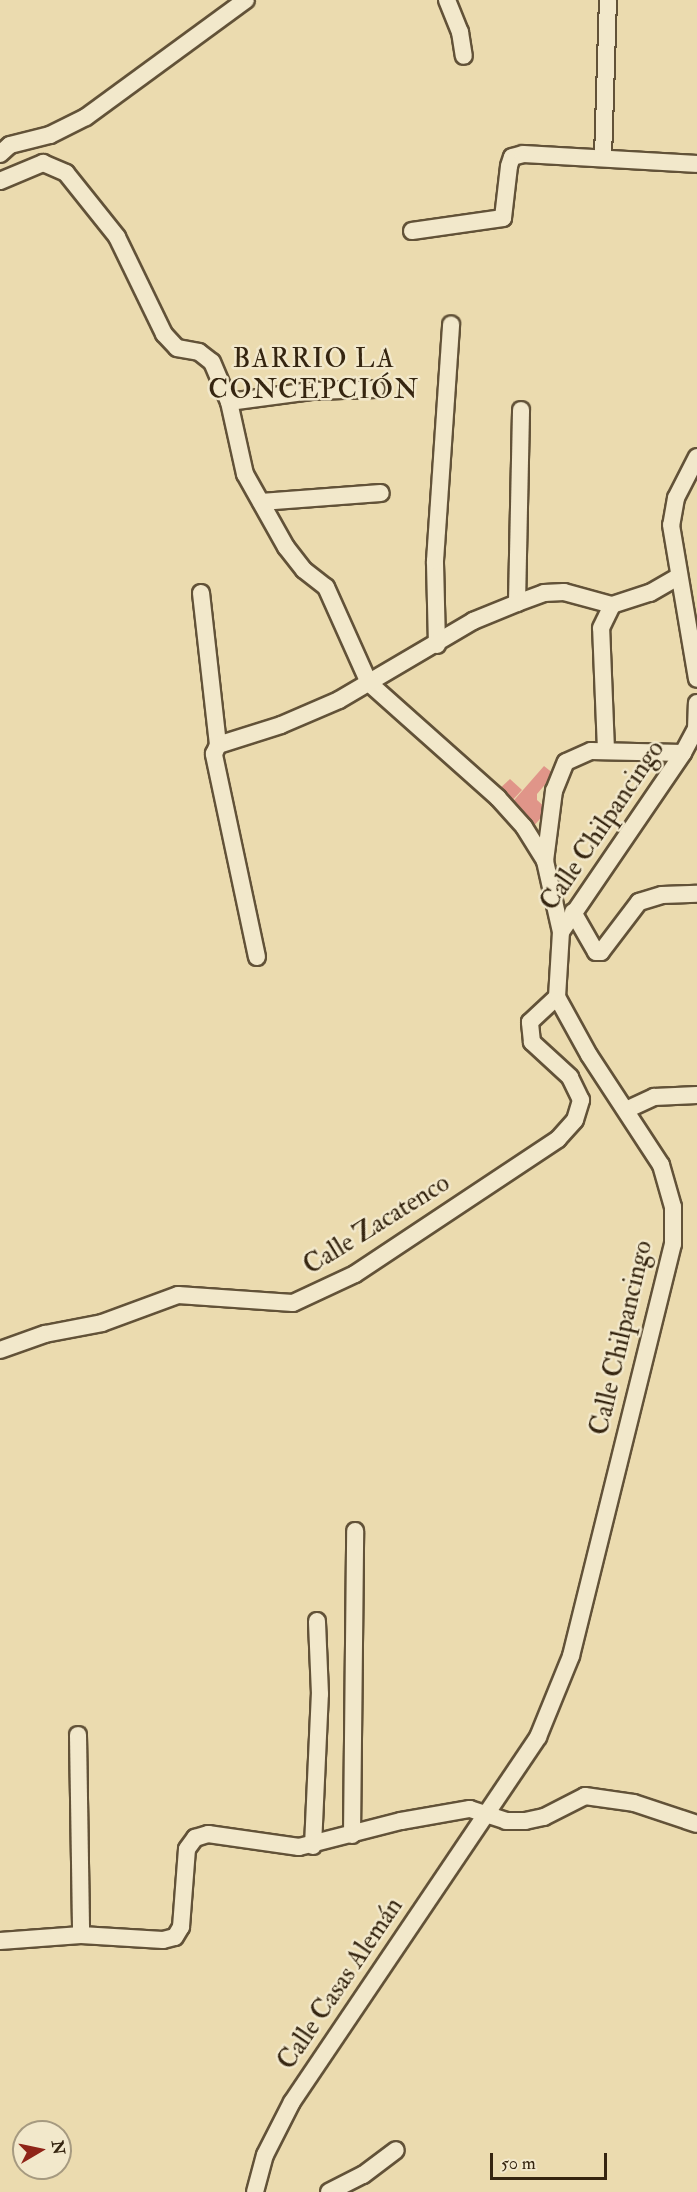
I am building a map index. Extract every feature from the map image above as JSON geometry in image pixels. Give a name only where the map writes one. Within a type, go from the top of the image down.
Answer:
[{"type":"street","points":[[0,154],[10,145],[50,135],[86,117],[246,0]]},
{"type":"street","points":[[447,0],[460,32],[464,56]]},
{"type":"street","points":[[603,158],[608,0]]},
{"type":"street","points":[[412,231],[503,218],[512,157],[523,154],[697,164]]},
{"type":"street","name":"Calle Chilpancingo","points":[[0,181],[43,163],[66,172],[117,237],[164,334],[177,348],[199,352],[212,362],[228,402],[242,464],[286,547],[304,570],[327,587],[369,683],[498,798],[524,827],[544,861]]},
{"type":"street","points":[[437,645],[435,561],[451,325]]},
{"type":"street","points":[[228,402],[312,391],[376,389]]},
{"type":"street","points":[[517,603],[521,410]]},
{"type":"street","points":[[697,457],[676,498],[671,525],[697,679]]},
{"type":"street","points":[[261,502],[381,493]]},
{"type":"street","points":[[218,745],[281,725],[369,683],[437,645],[473,621],[544,593],[564,592],[612,605],[650,593],[678,577]]},
{"type":"street","points":[[201,593],[218,745],[214,754],[256,957]]},
{"type":"street","points":[[606,750],[601,628],[612,605]]},
{"type":"street","name":"Calle Chilpancingo","points":[[488,1814],[538,1737],[571,1656],[673,1244],[668,1186],[661,1165],[557,997],[561,933],[573,912],[683,753],[696,729],[697,703]]},
{"type":"street","points":[[561,933],[544,861],[558,775],[566,762],[579,755],[606,750],[683,753]]},
{"type":"street","points":[[573,912],[596,952],[601,952],[639,902],[662,895],[697,894]]},
{"type":"street","name":"Calle Zacatenco","points":[[1,1354],[45,1334],[102,1323],[178,1295],[293,1303],[355,1274],[558,1139],[575,1120],[581,1100],[570,1077],[532,1041],[530,1022],[557,997]]},
{"type":"street","points":[[626,1110],[654,1097],[697,1095]]},
{"type":"street","points":[[352,1835],[355,1531]]},
{"type":"street","points":[[313,1846],[320,1694],[317,1621]]},
{"type":"street","points":[[78,1735],[81,1935]]},
{"type":"street","points":[[0,1941],[81,1935],[162,1940],[176,1937],[182,1927],[187,1850],[195,1838],[208,1834],[281,1845],[313,1846],[447,1812],[470,1809],[525,1821],[544,1817],[585,1796],[634,1803],[697,1824]]},
{"type":"street","name":"Calle Casas Alemán","points":[[255,2192],[265,2155],[292,2102],[488,1814]]},
{"type":"street","points":[[329,2192],[356,2179],[396,2150]]},
{"type":"building","points":[[544,766],[554,774],[537,794],[537,800],[548,810],[531,829],[509,806]]},
{"type":"building","points":[[510,779],[522,790],[509,804],[497,791]]},
{"type":"district","name":"BARRIO LA CONCEPCIÓN","points":[[314,374]]}]
